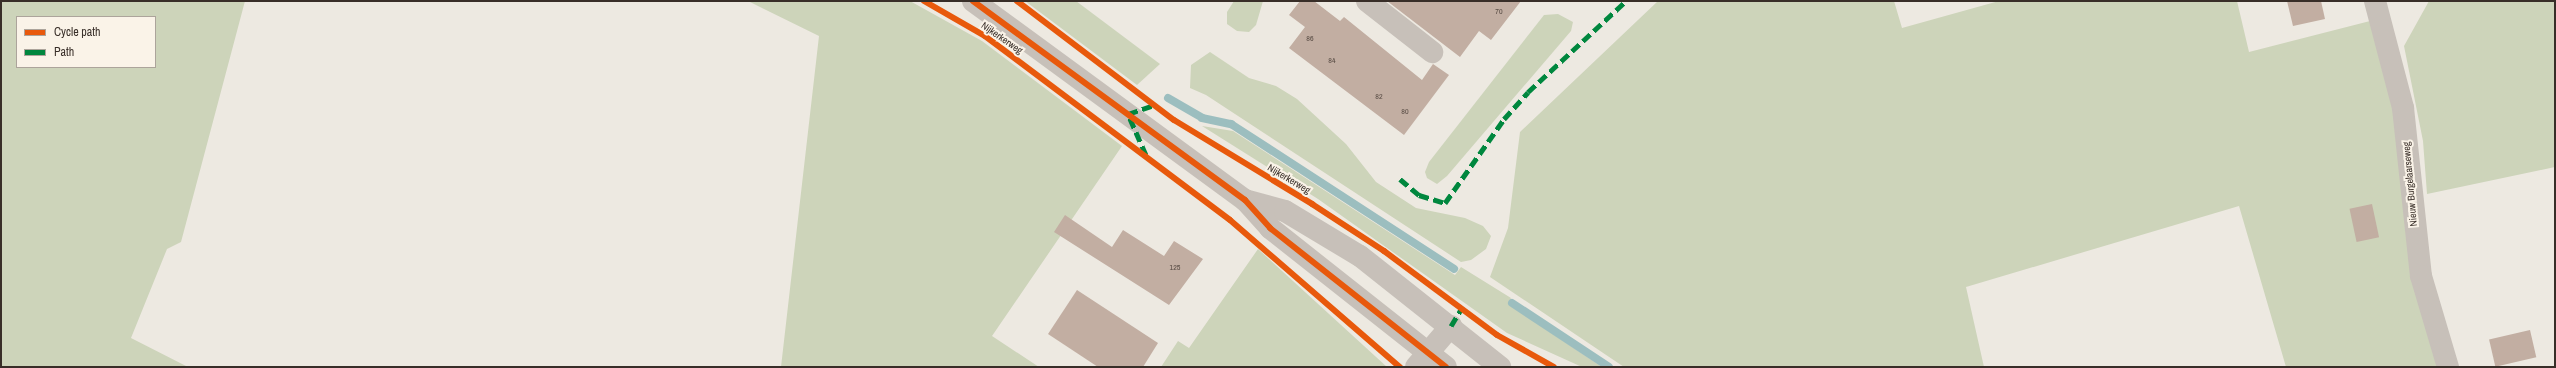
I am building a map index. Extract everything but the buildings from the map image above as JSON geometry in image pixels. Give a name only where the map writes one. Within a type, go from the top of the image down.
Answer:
[{"type":"street","name":"Nijkerkerweg","points":[[973,1],[1245,200],[1270,228],[1422,359],[1446,367]]},
{"type":"street","points":[[1367,1],[1432,52]]},
{"type":"street","name":"Nieuw Burgelaarseweg","points":[[2375,1],[2403,108],[2421,276],[2448,367]]},
{"type":"street","name":"Nijkerkerweg","points":[[1245,200],[1285,211],[1360,256],[1451,326],[1500,367]]},
{"type":"street","points":[[1422,359],[1451,326]]},
{"type":"green space","points":[[1,1],[245,1],[181,242],[167,249],[131,338],[188,367],[1,367]]},
{"type":"green space","points":[[748,1],[910,1],[982,41],[1122,146],[992,336],[1039,367],[781,367],[819,36]]},
{"type":"green space","points":[[1025,1],[1076,1],[1160,64],[1137,85]]},
{"type":"green space","points":[[1234,1],[1263,1],[1256,25],[1249,32],[1237,31],[1227,24],[1227,12]]},
{"type":"green space","points":[[1658,1],[1894,1],[1902,28],[1999,1],[2237,1],[2249,52],[2374,20],[2388,72],[2442,367],[2286,367],[2239,206],[1966,287],[1984,367],[1624,367],[1490,277],[1508,228],[1520,132]]},
{"type":"green space","points":[[2429,1],[2555,1],[2555,167],[2427,194],[2423,141],[2404,46]]},
{"type":"green space","points":[[1558,14],[1573,22],[1571,31],[1447,176],[1437,184],[1427,178],[1425,172],[1429,162],[1544,15]]},
{"type":"green space","points":[[1210,52],[1249,78],[1276,86],[1297,99],[1346,144],[1376,182],[1416,208],[1465,218],[1483,226],[1491,236],[1486,249],[1471,260],[1461,262],[1206,95],[1190,88],[1191,65]]},
{"type":"green space","points":[[1202,126],[1233,131],[1455,275],[1461,267],[1511,298],[1508,304],[1602,367],[1582,367],[1507,333],[1318,199]]},
{"type":"green space","points":[[1258,249],[1387,367],[1161,367],[1178,341],[1189,348]]},
{"type":"waterway","points":[[1168,98],[1202,118],[1231,124],[1454,269]]},
{"type":"waterway","points":[[1512,303],[1609,367]]},
{"type":"marked path","points":[[1400,179],[1419,195],[1445,203],[1504,119],[1528,92],[1626,1]]},
{"type":"marked path","points":[[1146,155],[1128,114],[1154,105]]},
{"type":"marked path","points":[[1451,326],[1462,308]]},
{"type":"cycle path","points":[[924,1],[985,36],[1230,220],[1400,367]]},
{"type":"cycle path","points":[[973,1],[1245,200],[1270,228],[1446,367]]},
{"type":"cycle path","points":[[1017,1],[1174,120],[1312,204],[1384,251],[1497,335],[1554,367]]}]
